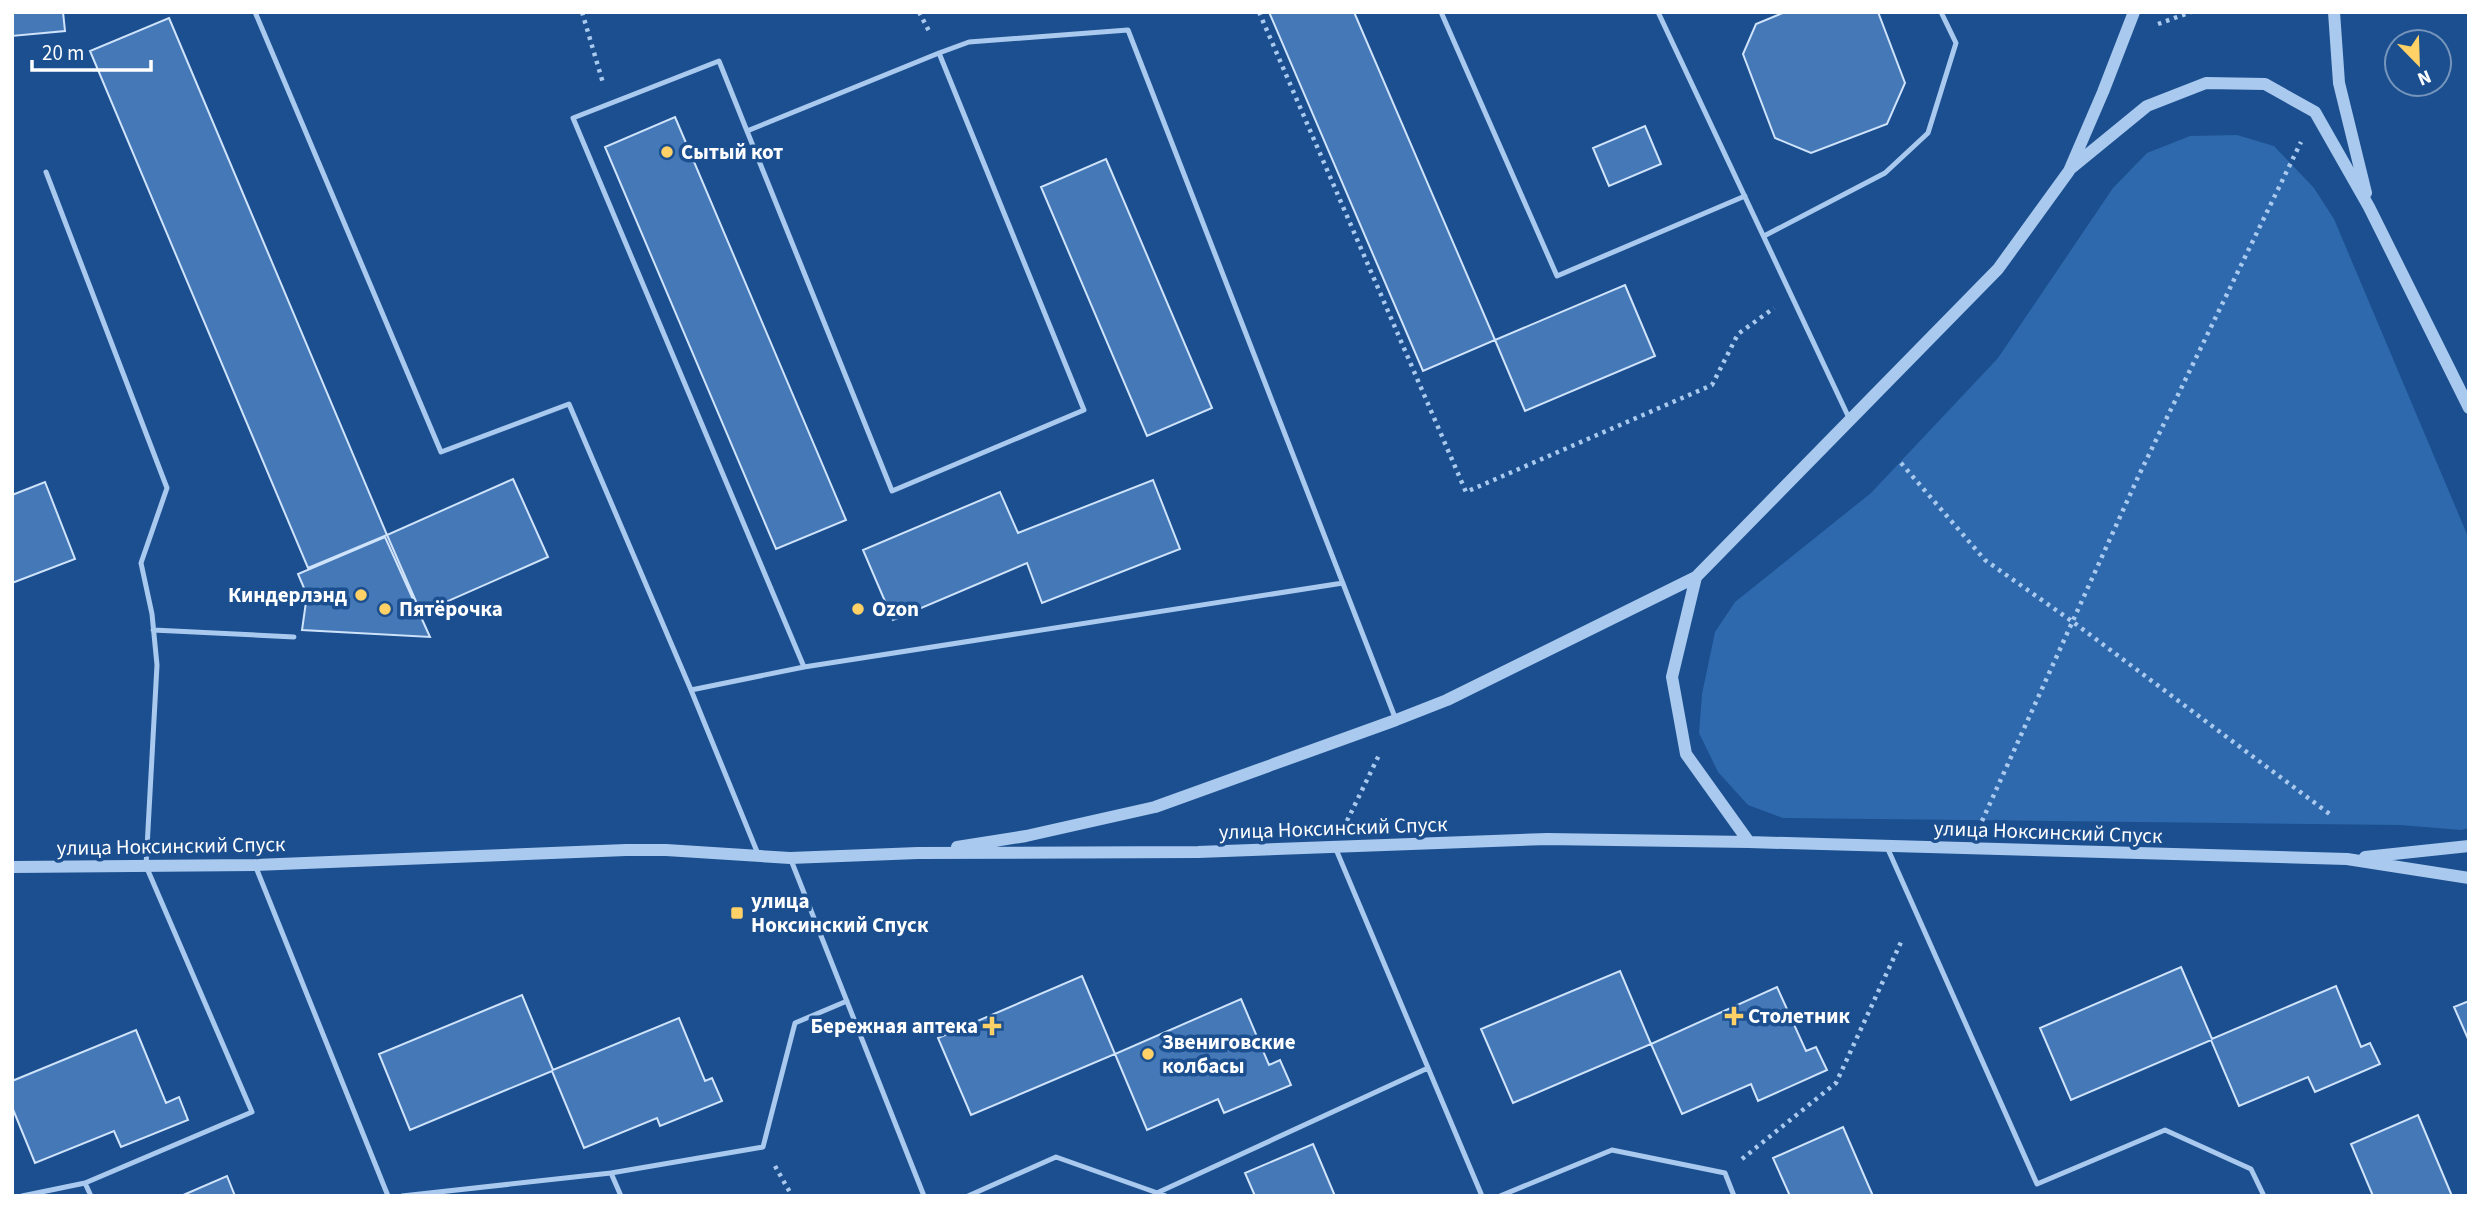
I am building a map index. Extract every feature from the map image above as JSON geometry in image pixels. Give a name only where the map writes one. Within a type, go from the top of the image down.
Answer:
[{"type":"street","name":"улица Ноксинский Спуск","points":[[918,853],[1026,835],[1155,807],[1447,700],[1696,577],[1998,269],[2068,171],[2134,12]]},
{"type":"street","name":"улица Ноксинский Спуск","points":[[2334,12],[2339,83],[2370,207]]},
{"type":"street","name":"улица Ноксинский Спуск","points":[[2068,171],[2147,106],[2206,83],[2265,84],[2315,113],[2370,207],[2469,408]]},
{"type":"street","points":[[1696,577],[1672,677],[1686,754],[1749,842]]},
{"type":"street","name":"улица Ноксинский Спуск","points":[[12,867],[255,865],[626,850],[758,854],[790,858],[918,853],[1198,852],[1547,839],[2347,859],[2469,878]]},
{"type":"street","name":"улица Ноксинский Спуск","points":[[2347,859],[2469,846]]},
{"type":"lane","points":[[255,12],[441,452],[569,404],[758,854]]},
{"type":"lane","points":[[1441,12],[1557,276],[1745,196]]},
{"type":"lane","points":[[1658,12],[1850,420]]},
{"type":"lane","points":[[1764,236],[1885,173],[1928,133],[1956,43],[1941,12]]},
{"type":"lane","points":[[747,131],[969,42],[1128,30],[1396,720]]},
{"type":"lane","points":[[804,667],[573,118],[719,61],[892,491],[1084,410],[939,53]]},
{"type":"lane","points":[[22,1196],[85,1183],[252,1112],[146,866],[157,665],[141,563],[167,488],[46,172]]},
{"type":"lane","points":[[691,690],[804,667],[1343,583]]},
{"type":"lane","points":[[153,630],[294,637]]},
{"type":"lane","points":[[1887,846],[2037,1184],[2165,1130],[2252,1169],[2264,1196]]},
{"type":"lane","points":[[1335,847],[1482,1196]]},
{"type":"lane","points":[[790,858],[924,1196]]},
{"type":"lane","points":[[255,865],[388,1196]]},
{"type":"lane","points":[[402,1196],[611,1173],[763,1147],[794,1023],[847,1001]]},
{"type":"lane","points":[[1159,1192],[1427,1068]]},
{"type":"lane","points":[[1500,1196],[1612,1150],[1725,1173],[1734,1196]]},
{"type":"lane","points":[[968,1196],[1056,1157],[1166,1196]]},
{"type":"lane","points":[[611,1173],[621,1196]]},
{"type":"lane","points":[[85,1183],[91,1196]]},
{"type":"path","points":[[582,12],[610,104]]},
{"type":"path","points":[[1259,12],[1466,492],[1712,385],[1738,334],[1792,295]]},
{"type":"path","points":[[1969,849],[2139,475],[2315,113]]},
{"type":"path","points":[[1901,463],[1985,560],[2073,622],[2331,815]]},
{"type":"path","points":[[1335,847],[1396,720]]},
{"type":"path","points":[[1725,1173],[1836,1083],[1915,910]]},
{"type":"path","points":[[763,1147],[792,1196]]},
{"type":"shaded area","points":[[2237,135],[2274,146],[2314,188],[2334,219],[2469,539],[2469,828],[2461,830],[2400,825],[1783,818],[1748,805],[1718,772],[1699,733],[1702,694],[1715,632],[1735,602],[1871,493],[1998,358],[2113,188],[2147,153],[2190,136]]},
{"type":"building","points":[[12,12],[63,12],[65,31],[12,36]]},
{"type":"building","points":[[1269,12],[1354,12],[1495,340],[1423,371]]},
{"type":"building","points":[[1785,12],[1878,12],[1905,83],[1887,124],[1811,153],[1775,138],[1743,54],[1756,24]]},
{"type":"building","points":[[169,18],[387,535],[308,568],[90,51]]},
{"type":"building","points":[[675,117],[846,520],[776,549],[605,147]]},
{"type":"building","points":[[1645,126],[1661,164],[1609,186],[1593,148]]},
{"type":"building","points":[[1106,159],[1212,408],[1147,436],[1041,187]]},
{"type":"building","points":[[1625,285],[1655,356],[1525,411],[1495,340]]},
{"type":"building","points":[[513,479],[548,557],[421,613],[387,535]]},
{"type":"building","points":[[1153,480],[1180,549],[1042,603],[1027,563],[893,620],[863,550],[1000,492],[1018,533]]},
{"type":"building","points":[[45,482],[75,559],[12,583],[12,495]]},
{"type":"building","points":[[385,537],[430,637],[302,630],[307,595],[298,574]]},
{"type":"building","points":[[2181,967],[2212,1039],[2336,986],[2361,1047],[2370,1043],[2380,1064],[2315,1092],[2308,1077],[2239,1106],[2211,1040],[2071,1100],[2040,1028]]},
{"type":"building","points":[[1620,971],[1651,1044],[1513,1103],[1481,1029]]},
{"type":"building","points":[[1082,976],[1115,1054],[971,1115],[938,1038]]},
{"type":"building","points":[[1777,987],[1806,1051],[1816,1047],[1827,1070],[1758,1101],[1751,1084],[1682,1114],[1651,1044]]},
{"type":"building","points":[[522,995],[553,1070],[679,1018],[705,1081],[712,1078],[722,1101],[660,1126],[657,1118],[584,1148],[552,1071],[410,1130],[379,1054]]},
{"type":"building","points":[[1241,999],[1269,1065],[1280,1060],[1291,1085],[1224,1113],[1218,1099],[1147,1130],[1115,1054]]},
{"type":"building","points":[[2469,1001],[2469,1041],[2454,1007]]},
{"type":"building","points":[[136,1030],[166,1103],[179,1097],[188,1120],[121,1147],[114,1131],[35,1163],[12,1107],[12,1081]]},
{"type":"building","points":[[2418,1115],[2452,1196],[2373,1196],[2351,1144]]},
{"type":"building","points":[[1843,1127],[1873,1196],[1790,1196],[1773,1158]]},
{"type":"building","points":[[1313,1144],[1335,1196],[1255,1196],[1245,1173]]},
{"type":"building","points":[[227,1176],[235,1196],[181,1196]]},
{"type":"place","name":"Сытый кот","points":[[667,152]]},
{"type":"place","name":"Киндерлэнд","points":[[361,595]]},
{"type":"place","name":"Пятёрочка","points":[[385,609]]},
{"type":"place","name":"Ozon","points":[[858,609]]},
{"type":"place","name":"улица Ноксинский Спуск","points":[[737,913]]},
{"type":"place","name":"Столетник","points":[[1734,1016]]},
{"type":"place","name":"Бережная аптека","points":[[992,1026]]},
{"type":"place","name":"Звениговские колбасы","points":[[1148,1054]]}]
